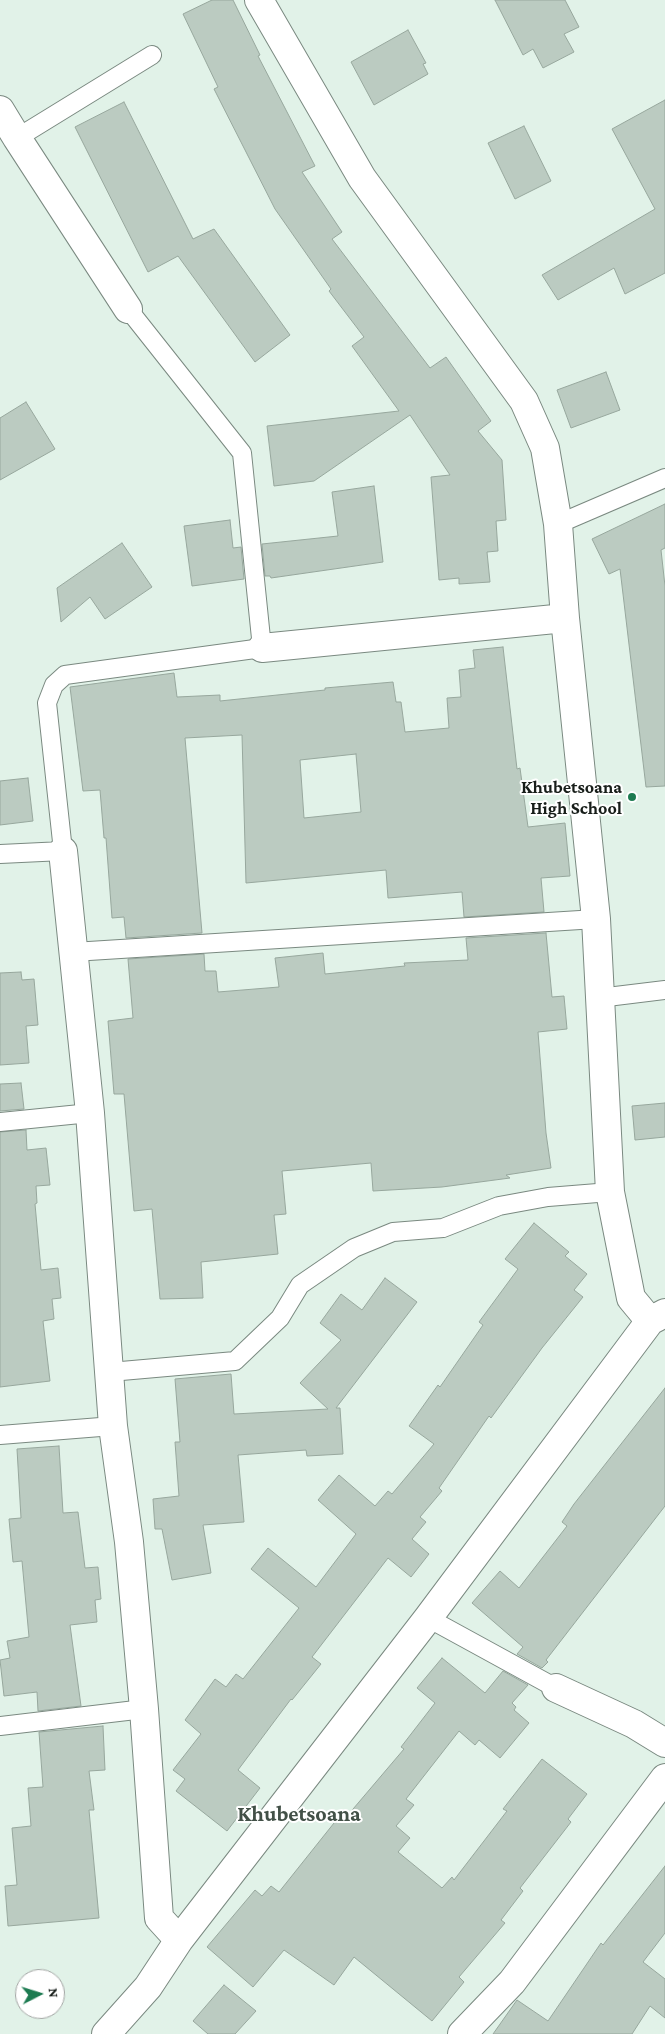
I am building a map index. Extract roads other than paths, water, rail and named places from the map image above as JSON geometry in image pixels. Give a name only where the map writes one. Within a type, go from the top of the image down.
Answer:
[{"type":"street","points":[[106,2034],[148,1987],[179,1940],[428,1618],[657,1317],[631,1298],[610,1192],[596,919],[565,618],[558,524],[545,448],[524,401],[362,178],[259,0]]},
{"type":"street","points":[[0,110],[128,309]]},
{"type":"street","points":[[262,648],[565,618]]},
{"type":"street","points":[[63,851],[90,1113],[113,1426],[129,1542],[144,1709],[159,1918],[179,1940]]},
{"type":"street","points":[[556,1688],[634,1724],[665,1743]]},
{"type":"street","points":[[462,2034],[512,1982],[665,1778]]},
{"type":"lane","points":[[17,138],[152,55]]},
{"type":"lane","points":[[0,854],[63,851],[47,703],[54,685],[65,675],[262,648],[242,452],[128,309]]},
{"type":"lane","points":[[558,524],[665,478]]},
{"type":"lane","points":[[73,952],[596,919]]},
{"type":"lane","points":[[599,998],[665,990]]},
{"type":"lane","points":[[0,1122],[90,1113]]},
{"type":"lane","points":[[110,1372],[234,1361],[280,1318],[300,1285],[354,1248],[393,1232],[443,1228],[499,1206],[548,1196],[610,1192]]},
{"type":"lane","points":[[0,1435],[113,1426]]},
{"type":"lane","points":[[428,1618],[556,1688]]},
{"type":"lane","points":[[0,1726],[144,1709]]},
{"type":"place","name":"Khubetsoana High School","points":[[632,797]]},
{"type":"district","name":"Khubetsoana","points":[[299,1814]]}]
